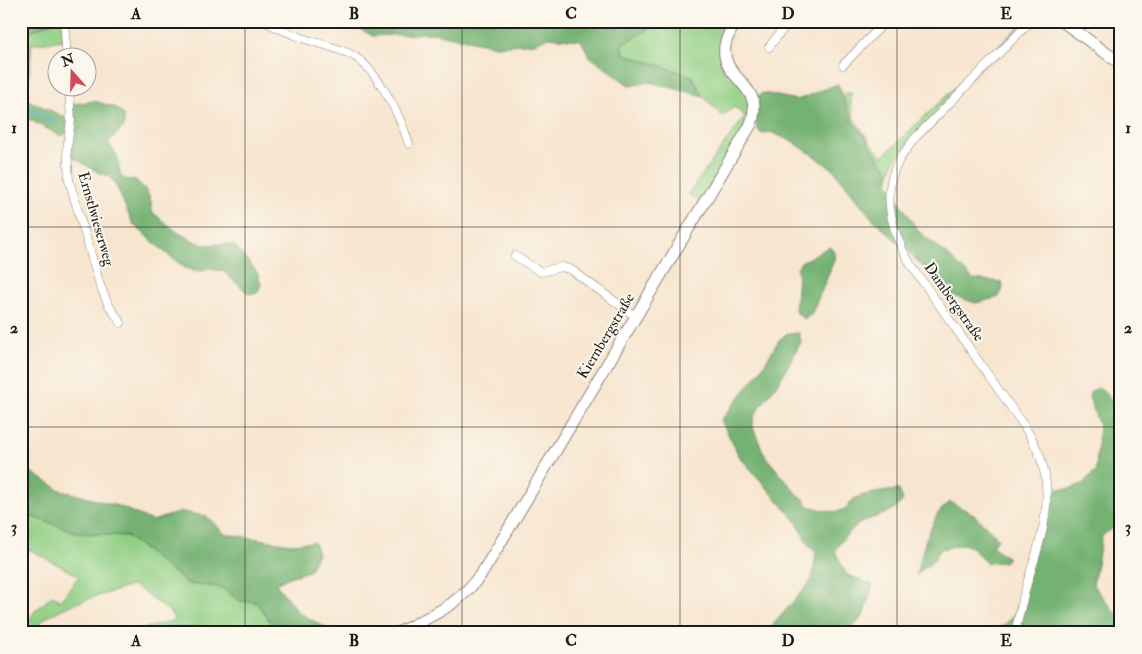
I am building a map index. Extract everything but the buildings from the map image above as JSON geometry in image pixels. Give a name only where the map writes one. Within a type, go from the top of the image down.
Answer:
[{"type":"street","points":[[64,21],[65,48]]},
{"type":"street","points":[[263,21],[293,35],[344,52],[360,60],[391,100],[409,144]]},
{"type":"street","name":"Kiernbergstraße","points":[[398,633],[457,601],[475,584],[753,120],[755,112],[754,100],[747,88],[728,66],[725,53],[727,40],[736,21]]},
{"type":"street","points":[[769,47],[790,21]]},
{"type":"street","points":[[843,65],[886,21]]},
{"type":"street","name":"Dambergstraße","points":[[1015,633],[1045,523],[1047,493],[1042,462],[1038,450],[1024,426],[911,266],[896,238],[892,225],[889,199],[893,172],[905,150],[1031,21]]},
{"type":"street","points":[[1062,21],[1121,64]]},
{"type":"street","name":"Ernstlwieserweg","points":[[70,98],[71,120],[67,149],[69,180],[100,285],[108,304],[122,323]]},
{"type":"street","points":[[515,256],[542,272],[561,267],[570,269],[635,316]]},
{"type":"street","points":[[160,633],[194,629],[221,633]]},
{"type":"green space","points":[[21,21],[54,21],[26,33],[21,38]]},
{"type":"green space","points":[[54,21],[62,21],[63,40],[32,44],[27,100],[21,97],[21,38],[26,33]]},
{"type":"green space","points":[[345,21],[663,21],[622,44],[624,54],[692,76],[703,96],[649,82],[630,86],[589,56],[581,40],[548,37],[536,43],[496,46],[434,33],[373,36]]},
{"type":"green space","points":[[663,21],[732,21],[722,49],[748,94],[749,119],[701,202],[688,194],[745,116],[734,107],[722,116],[703,96],[692,76],[624,54],[622,44]]},
{"type":"green space","points":[[1025,21],[905,146],[894,161],[890,173],[875,154],[866,138],[853,123],[842,96],[851,91],[851,106],[854,119],[880,155],[884,155]]},
{"type":"green space","points":[[838,84],[853,123],[866,138],[875,154],[890,173],[888,183],[918,231],[973,279],[1002,282],[1003,288],[999,297],[976,303],[954,296],[871,217],[833,169],[792,141],[770,132],[762,134],[758,130],[756,121],[758,96],[763,93],[797,100]]},
{"type":"green space","points":[[21,97],[69,119],[66,134],[61,136],[21,115]]},
{"type":"green space","points":[[94,101],[117,108],[124,115],[124,127],[108,143],[117,155],[121,177],[127,180],[134,179],[142,186],[150,198],[152,212],[177,232],[204,245],[227,244],[235,246],[257,272],[261,284],[258,292],[249,294],[223,271],[210,269],[197,272],[185,268],[133,224],[115,183],[109,176],[99,173],[71,156],[73,104]]},
{"type":"green space","points":[[829,247],[833,250],[835,257],[811,315],[804,319],[795,311],[797,268],[801,262]]},
{"type":"green space","points":[[799,333],[801,342],[780,380],[753,419],[753,428],[765,456],[799,496],[805,500],[808,506],[828,511],[838,511],[843,510],[860,496],[895,490],[899,490],[903,500],[889,512],[859,524],[846,536],[835,551],[846,574],[873,585],[863,617],[846,633],[766,633],[812,580],[816,553],[807,543],[797,522],[739,456],[721,420],[761,370],[779,340],[786,334]]},
{"type":"green space","points":[[1099,388],[1102,389],[1121,413],[1121,458],[1118,465],[1121,478],[1121,521],[1102,536],[1093,585],[1121,620],[1121,633],[990,633],[1007,623],[1016,612],[1050,495],[1055,489],[1069,489],[1082,484],[1096,470],[1099,426],[1089,397],[1091,391]]},
{"type":"green space","points":[[21,466],[60,490],[121,507],[152,521],[181,512],[206,516],[225,534],[291,544],[314,542],[318,554],[309,571],[289,577],[276,584],[298,612],[330,630],[358,631],[359,633],[279,633],[256,602],[240,601],[220,587],[188,584],[127,536],[79,533],[21,513]]},
{"type":"green space","points":[[950,502],[973,514],[998,538],[992,546],[1008,558],[1004,562],[987,563],[973,548],[964,544],[941,549],[931,563],[916,575],[926,539],[938,513]]},
{"type":"green space","points":[[21,513],[79,533],[127,536],[188,584],[220,587],[240,600],[256,602],[279,633],[234,633],[219,629],[168,628],[146,633],[127,633],[172,621],[174,618],[169,611],[137,587],[131,586],[57,611],[39,624],[41,633],[21,633],[21,624],[30,619],[34,612],[53,595],[60,601],[79,576],[21,545]]},
{"type":"waterway","points":[[399,21],[431,21]]},
{"type":"waterway","points":[[541,21],[554,22]]},
{"type":"waterway","points":[[21,105],[56,123]]}]
